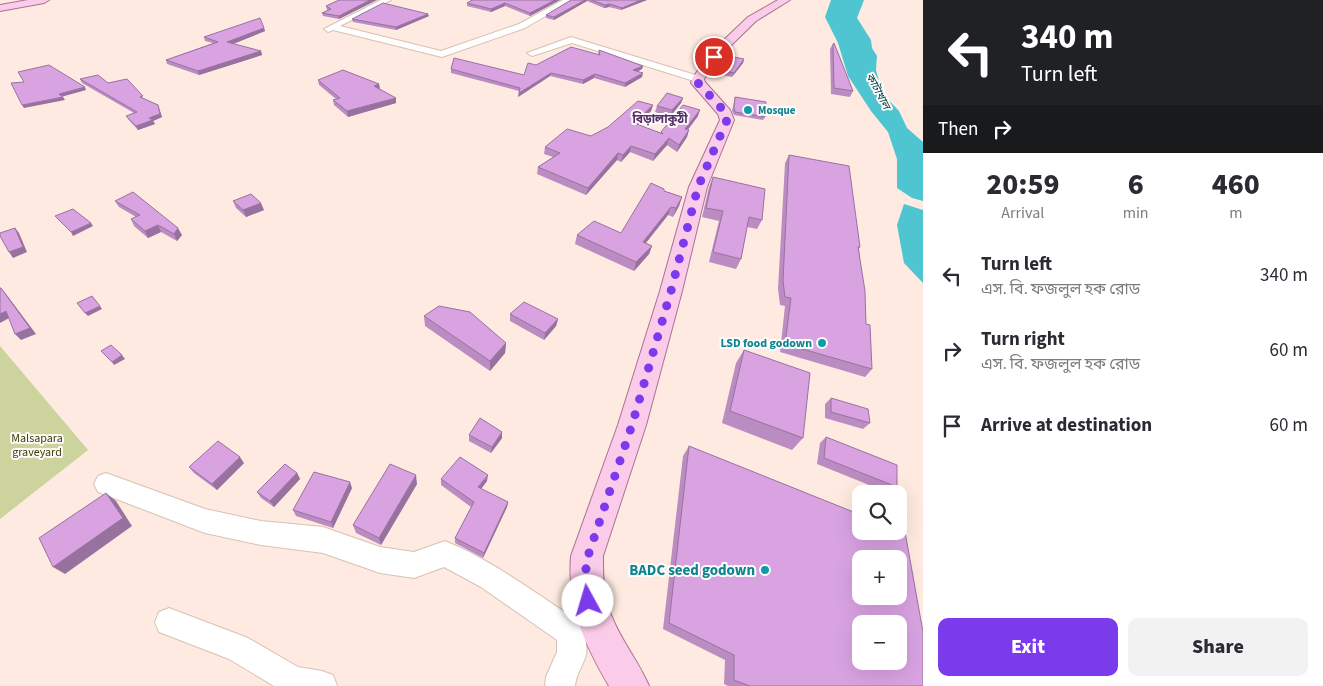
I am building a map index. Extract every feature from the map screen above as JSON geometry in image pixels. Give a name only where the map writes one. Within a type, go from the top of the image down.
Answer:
[{"type":"main road","points":[[1,8],[44,0]]},
{"type":"main road","points":[[630,686],[599,631],[588,601],[585,575],[588,556],[641,396],[698,187],[727,120],[725,112],[698,83],[698,79],[714,57],[752,19],[785,0]]},
{"type":"street","points":[[387,0],[330,28],[442,54],[522,26],[569,0]]},
{"type":"street","points":[[532,54],[571,40],[698,79]]},
{"type":"street","points":[[106,484],[206,521],[261,533],[323,540],[380,560],[414,565],[445,554],[490,578],[570,632],[572,653],[561,677],[560,686]]},
{"type":"street","points":[[169,622],[238,648],[294,681],[322,686]]},
{"type":"green space","name":"Malsapara graveyard","points":[[0,346],[88,450],[0,519]]},
{"type":"water","name":"কাটাখাল","points":[[831,0],[864,0],[857,18],[871,40],[872,48],[877,56],[876,70],[882,93],[899,111],[907,128],[923,142],[923,201],[912,198],[897,188],[897,159],[888,132],[871,111],[848,76],[838,43],[825,17]]},
{"type":"water","points":[[904,204],[923,210],[923,283],[904,263],[897,225]]},
{"type":"building","points":[[339,0],[370,0],[339,16],[322,13],[331,9],[326,6]]},
{"type":"building","points":[[472,0],[555,0],[530,13],[505,3],[491,9],[467,3]]},
{"type":"building","points":[[571,0],[585,0],[554,17],[546,15]]},
{"type":"building","points":[[591,0],[608,1],[641,0],[622,8]]},
{"type":"building","points":[[383,3],[428,14],[396,27],[352,19]]},
{"type":"building","points":[[260,18],[264,28],[227,42],[261,51],[198,71],[166,60],[218,42],[204,37]]},
{"type":"building","points":[[834,43],[853,91],[834,88]]},
{"type":"building","points":[[571,47],[600,55],[599,50],[643,66],[633,70],[643,73],[625,83],[595,74],[583,80],[551,73],[519,93],[520,88],[451,69],[454,58],[524,75],[528,63],[536,65]]},
{"type":"building","points":[[724,55],[744,59],[734,73],[712,68]]},
{"type":"building","points":[[49,65],[85,87],[59,94],[63,97],[22,105],[11,83],[24,82],[18,72]]},
{"type":"building","points":[[343,70],[379,84],[374,86],[396,98],[347,111],[333,100],[340,98],[318,80]]},
{"type":"building","points":[[98,75],[108,83],[127,79],[143,96],[140,97],[158,105],[160,114],[149,118],[153,120],[136,126],[126,116],[137,112],[80,79]]},
{"type":"building","points":[[667,93],[683,98],[672,110],[657,106]]},
{"type":"building","name":"Mosque","points":[[735,97],[766,102],[765,117],[735,112]]},
{"type":"building","points":[[638,101],[653,105],[634,123],[663,134],[661,132],[683,105],[700,110],[685,129],[689,130],[679,145],[669,138],[655,154],[631,146],[623,155],[618,153],[588,188],[538,167],[560,153],[545,147],[567,129],[591,136],[608,127]]},
{"type":"building","points":[[789,155],[849,166],[865,291],[866,324],[870,325],[872,369],[785,344],[791,298],[785,297],[783,281]]},
{"type":"building","points":[[713,177],[765,189],[762,220],[749,217],[741,259],[713,252],[723,211],[706,208]]},
{"type":"building","points":[[651,183],[664,189],[664,191],[682,197],[676,208],[671,207],[643,242],[652,246],[636,262],[577,235],[594,221],[621,233]]},
{"type":"building","points":[[133,192],[178,228],[174,234],[158,225],[145,231],[131,219],[140,215],[115,201]]},
{"type":"building","points":[[251,194],[261,203],[243,210],[233,201]]},
{"type":"building","points":[[73,209],[91,223],[71,232],[55,216]]},
{"type":"building","points":[[15,228],[23,247],[9,252],[0,233]]},
{"type":"building","points":[[0,288],[30,328],[15,334],[6,311],[0,314]]},
{"type":"building","points":[[92,296],[100,306],[85,313],[77,303]]},
{"type":"building","points":[[524,302],[558,319],[545,333],[510,314]]},
{"type":"building","points":[[439,306],[470,312],[506,343],[490,361],[424,316]]},
{"type":"building","points":[[111,345],[122,355],[112,362],[101,351]]},
{"type":"building","points":[[744,350],[810,373],[803,438],[730,411]]},
{"type":"building","points":[[831,398],[868,409],[870,423],[831,412]]},
{"type":"building","points":[[480,418],[502,432],[492,447],[469,435]]},
{"type":"building","points":[[826,437],[897,465],[897,485],[892,485],[824,458]]},
{"type":"building","points":[[218,441],[240,457],[212,484],[189,467]]},
{"type":"building","name":"BADC seed godown","points":[[689,446],[852,511],[852,540],[906,540],[923,632],[923,686],[750,686],[734,680],[734,655],[669,623]]},
{"type":"building","points":[[460,457],[488,475],[478,487],[508,502],[484,553],[455,538],[474,502],[441,479]]},
{"type":"building","points":[[285,464],[297,473],[270,501],[257,492]]},
{"type":"building","points":[[390,464],[416,475],[379,538],[353,525]]},
{"type":"building","points":[[314,472],[350,482],[331,522],[293,510]]},
{"type":"building","points":[[106,493],[123,518],[53,567],[39,538]]},
{"type":"place","name":"Mosque","points":[[748,110]]},
{"type":"place","name":"LSD food godown","points":[[822,343]]},
{"type":"place","name":"BADC seed godown","points":[[765,570]]},
{"type":"district","name":"বিড়ালাকুঠী","points":[[660,119]]},
{"type":"route","points":[[588,601],[585,575],[588,556],[632,425],[671,291],[698,187],[727,120],[725,112],[698,83],[698,79],[714,57]]}]
